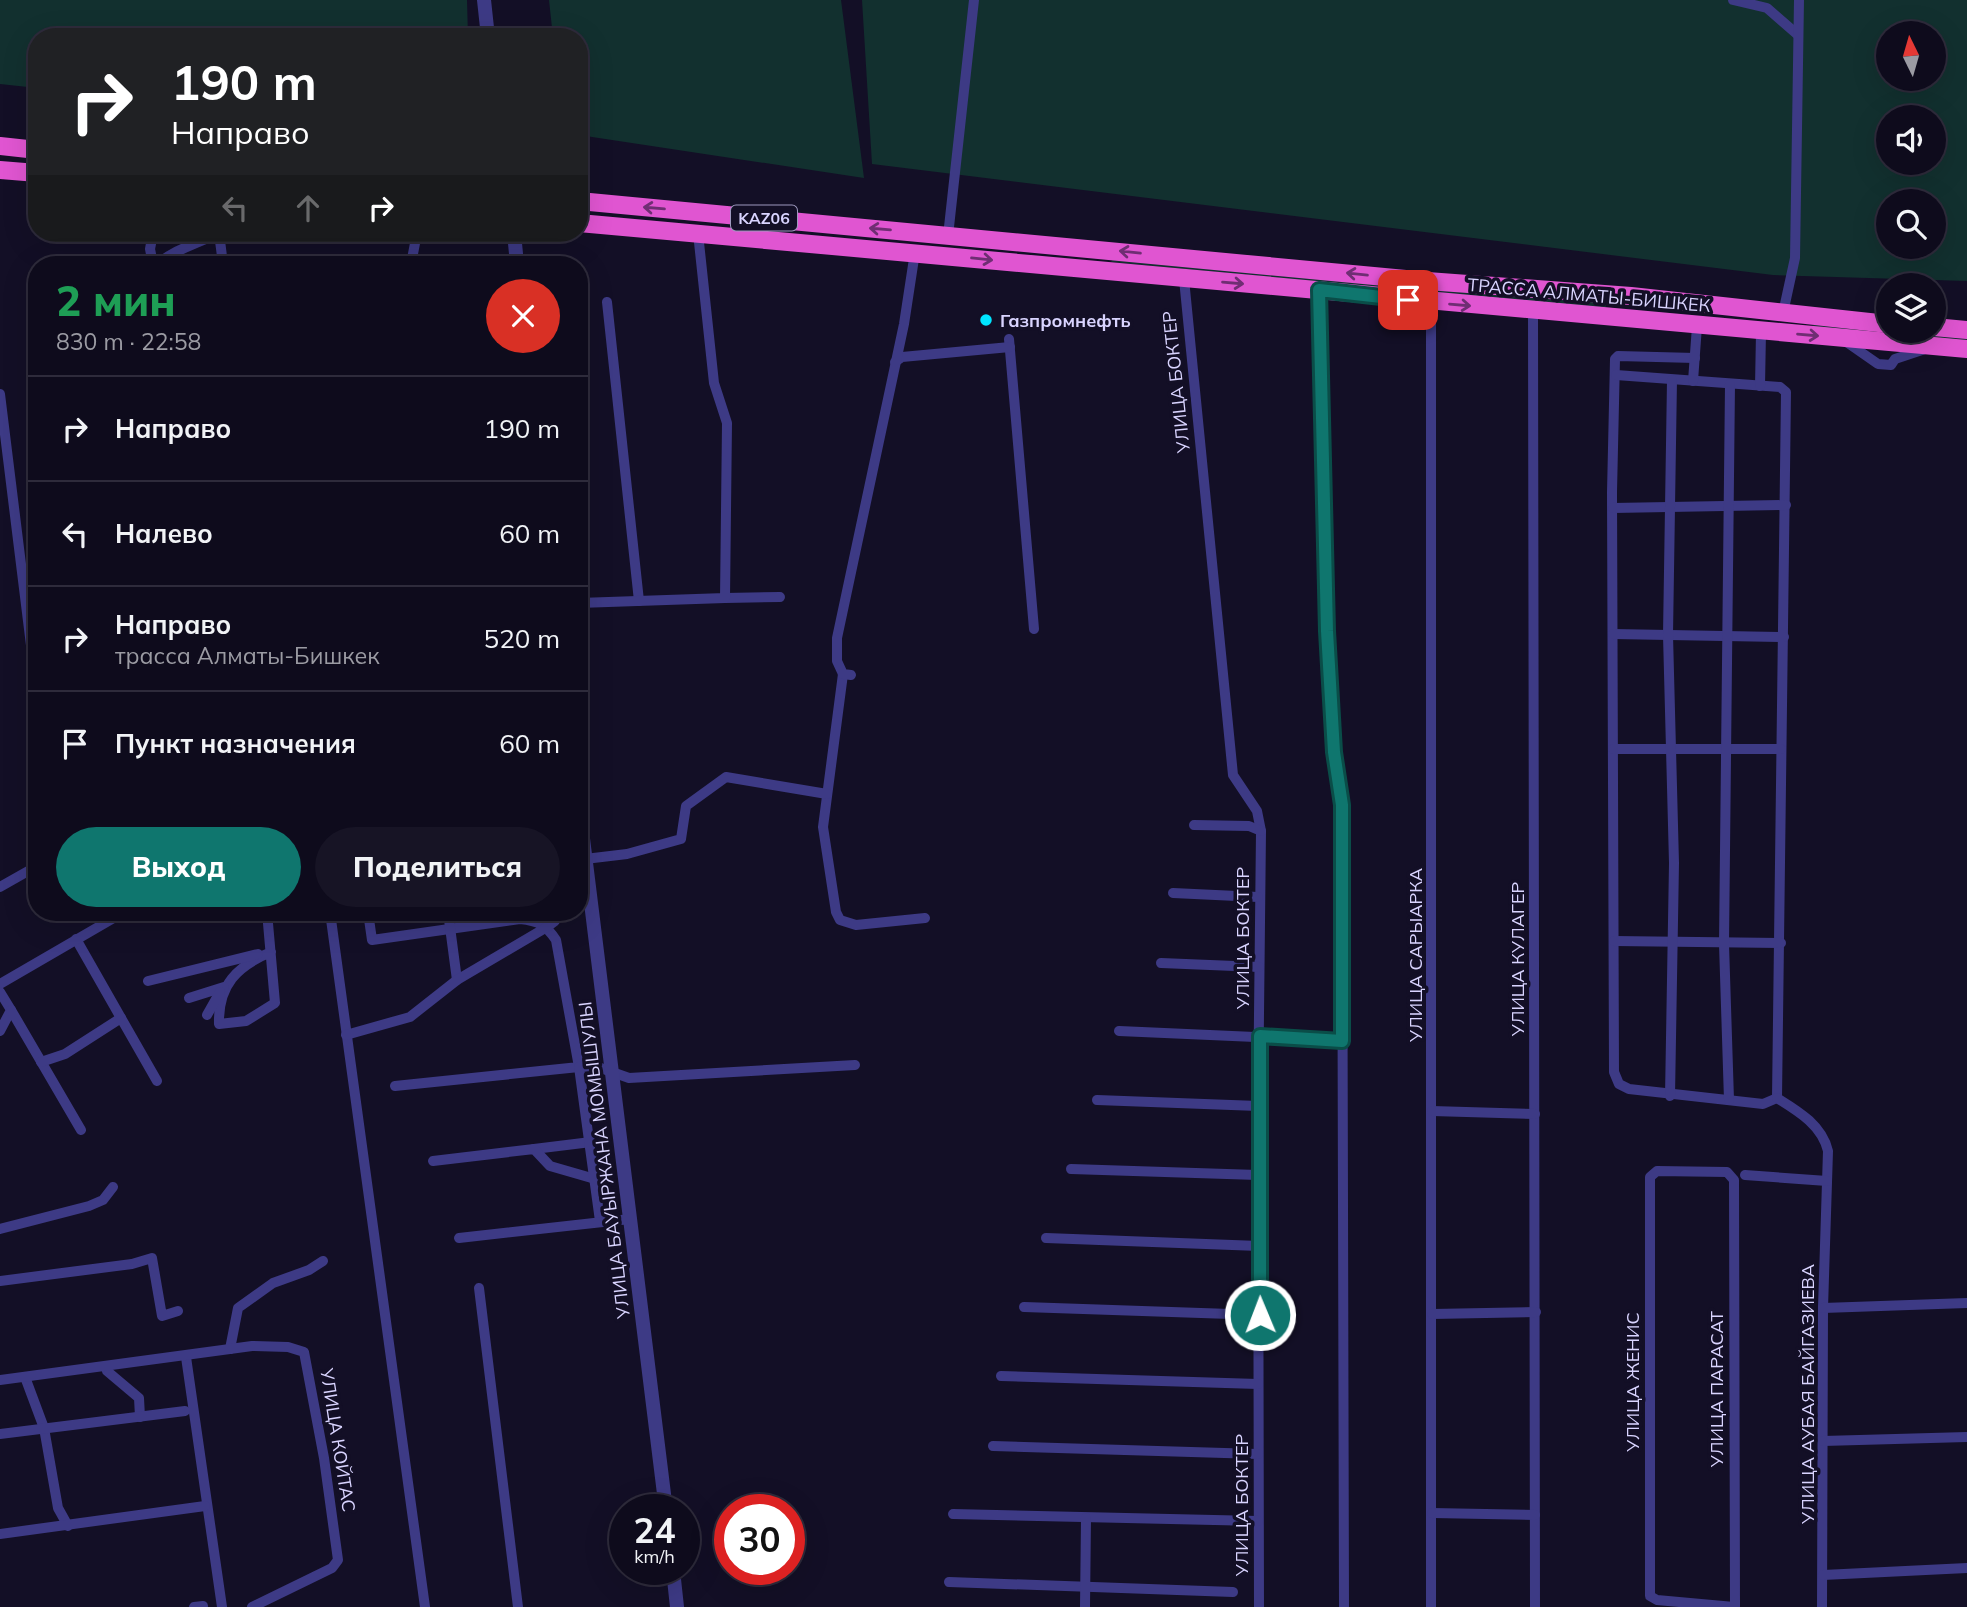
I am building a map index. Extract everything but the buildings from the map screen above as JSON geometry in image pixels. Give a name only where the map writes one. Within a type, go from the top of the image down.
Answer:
[{"type":"highway","points":[[0,146],[28,149]]},
{"type":"highway","points":[[0,170],[28,172]]},
{"type":"highway","name":"KАZ06","points":[[588,202],[948,236]]},
{"type":"highway","name":"KАZ06","points":[[588,224],[915,252]]},
{"type":"highway","name":"ТРАССА АЛМАТЫ-БИШКЕК","points":[[948,236],[1427,281],[1631,296],[1876,323]]},
{"type":"highway","points":[[1096,270],[1098,249]]},
{"type":"highway","name":"ТРАССА АЛМАТЫ-БИШКЕК","points":[[915,252],[1629,321],[1967,349]]},
{"type":"highway","points":[[1629,321],[1631,296]]},
{"type":"highway","points":[[1946,328],[1967,330]]},
{"type":"street","points":[[484,0],[487,28]]},
{"type":"street","points":[[948,236],[974,0]]},
{"type":"street","points":[[1733,0],[1767,8],[1798,35]]},
{"type":"street","points":[[1783,313],[1795,258],[1799,0]]},
{"type":"street","points":[[698,233],[714,383],[727,423],[725,598]]},
{"type":"street","points":[[166,256],[204,242]]},
{"type":"street","points":[[915,252],[895,362],[842,605],[837,661],[847,674],[823,827],[836,912],[840,920],[856,925],[925,918]]},
{"type":"street","name":"УЛИЦА БОКТЕР","points":[[1184,279],[1233,775],[1257,811],[1261,831],[1258,897],[1259,1607]]},
{"type":"street","points":[[1319,290],[1327,631],[1334,752],[1342,805],[1344,1607]]},
{"type":"street","points":[[607,302],[639,601]]},
{"type":"street","name":"УЛИЦА САРЫАРКА","points":[[1431,302],[1431,1607]]},
{"type":"street","name":"УЛИЦА КУЛАГЕР","points":[[1534,312],[1535,1607]]},
{"type":"street","points":[[1693,381],[1697,326]]},
{"type":"street","points":[[1760,386],[1761,331]]},
{"type":"street","points":[[895,362],[902,357],[1009,343],[1034,629]]},
{"type":"street","points":[[1616,375],[1780,387],[1786,392],[1777,1098],[1763,1104],[1671,1096],[1629,1089],[1619,1084],[1615,1078],[1615,359],[1619,356],[1695,358]]},
{"type":"street","points":[[1671,1096],[1674,863],[1668,635],[1672,380]]},
{"type":"street","points":[[1729,1100],[1724,944],[1730,384]]},
{"type":"street","points":[[0,394],[28,621]]},
{"type":"street","points":[[1613,509],[1786,505]]},
{"type":"street","points":[[588,603],[780,597]]},
{"type":"street","points":[[1613,634],[1784,637]]},
{"type":"street","points":[[1613,749],[1781,749]]},
{"type":"street","points":[[588,859],[627,854],[681,839],[686,806],[726,777],[827,794]]},
{"type":"street","points":[[1194,825],[1249,826],[1261,831]]},
{"type":"street","points":[[0,887],[28,871]]},
{"type":"street","name":"УЛИЦА БАУЫРЖАНА МОМЫШУЛЫ","points":[[588,883],[664,1494]]},
{"type":"street","points":[[1173,893],[1258,897]]},
{"type":"street","points":[[0,984],[108,921]]},
{"type":"street","points":[[224,987],[219,1024],[246,1021],[275,1003],[268,921]]},
{"type":"street","points":[[331,921],[425,1607]]},
{"type":"street","points":[[369,921],[372,940],[505,921]]},
{"type":"street","points":[[450,921],[457,980]]},
{"type":"street","points":[[537,921],[547,927],[556,940],[591,1142],[600,1221]]},
{"type":"street","points":[[346,1035],[410,1017],[457,980],[555,921]]},
{"type":"street","points":[[76,939],[157,1081]]},
{"type":"street","points":[[1614,941],[1781,943]]},
{"type":"street","points":[[148,981],[240,957],[271,952]]},
{"type":"street","points":[[206,1015],[235,971],[271,952]]},
{"type":"street","points":[[1161,963],[1259,967]]},
{"type":"street","points":[[189,998],[224,987]]},
{"type":"street","points":[[0,992],[81,1130]]},
{"type":"street","points":[[0,1031],[11,1010]]},
{"type":"street","points":[[41,1062],[65,1054],[121,1017]]},
{"type":"street","points":[[1119,1031],[1342,1041]]},
{"type":"street","points":[[595,1066],[609,1052]]},
{"type":"street","points":[[395,1086],[595,1066],[629,1077],[652,1077],[855,1065]]},
{"type":"street","name":"УЛИЦА АУБАЯ БАЙГАЗИЕВА","points":[[1777,1098],[1802,1115],[1822,1134],[1828,1151],[1822,1607]]},
{"type":"street","points":[[1097,1100],[1258,1106]]},
{"type":"street","points":[[1432,1111],[1535,1114]]},
{"type":"street","points":[[433,1161],[591,1142]]},
{"type":"street","points":[[534,1149],[550,1166],[595,1179]]},
{"type":"street","points":[[1071,1169],[1258,1175]]},
{"type":"street","name":"УЛИЦА ЖЕНИС","points":[[1727,1172],[1657,1171],[1650,1177],[1650,1596],[1657,1600],[1734,1607]]},
{"type":"street","name":"УЛИЦА ПАРАСАТ","points":[[1727,1172],[1734,1180],[1734,1607]]},
{"type":"street","points":[[1745,1175],[1827,1181]]},
{"type":"street","points":[[0,1229],[89,1206],[103,1200],[113,1187]]},
{"type":"street","points":[[459,1238],[630,1219]]},
{"type":"street","points":[[1046,1238],[1259,1246]]},
{"type":"street","points":[[0,1280],[132,1264],[152,1258],[162,1316],[177,1311]]},
{"type":"street","points":[[230,1349],[232,1326],[238,1308],[273,1283],[309,1270],[323,1261]]},
{"type":"street","points":[[479,1288],[518,1607]]},
{"type":"street","points":[[1824,1308],[1967,1303]]},
{"type":"street","points":[[1024,1307],[1260,1315]]},
{"type":"street","points":[[1432,1314],[1536,1312]]},
{"type":"street","name":"УЛИЦА КОЙТАС","points":[[186,1357],[230,1349],[288,1347],[304,1352],[324,1458],[338,1560],[331,1568],[252,1607]]},
{"type":"street","points":[[0,1380],[186,1357],[205,1506],[222,1607]]},
{"type":"street","points":[[107,1366],[111,1375],[139,1398],[140,1417]]},
{"type":"street","points":[[1001,1376],[1258,1384]]},
{"type":"street","points":[[25,1377],[44,1429],[58,1508],[68,1526]]},
{"type":"street","points":[[0,1434],[185,1411]]},
{"type":"street","points":[[1823,1441],[1967,1437]]},
{"type":"street","points":[[993,1446],[1258,1454]]},
{"type":"street","points":[[0,1534],[205,1506]]},
{"type":"street","points":[[1432,1513],[1535,1515]]},
{"type":"street","points":[[953,1514],[1258,1521]]},
{"type":"street","points":[[1085,1607],[1086,1518]]},
{"type":"street","points":[[1823,1575],[1967,1568]]},
{"type":"street","points":[[949,1582],[1233,1592]]},
{"type":"street","points":[[675,1585],[677,1607]]},
{"type":"green space","points":[[0,0],[467,0],[468,28],[28,28],[28,87],[0,84]]},
{"type":"green space","points":[[549,0],[841,0],[864,178],[588,136],[588,28],[552,28]]},
{"type":"green space","points":[[862,0],[1967,0],[1967,281],[1946,280],[1946,273],[1876,273],[1876,278],[1773,275],[872,164]]},
{"type":"green space","points":[[1116,255],[1607,302],[1605,309],[1111,262]]},
{"type":"green space","points":[[1816,323],[1876,328],[1876,333],[1811,327]]},
{"type":"green space","points":[[1946,333],[1967,335],[1967,341],[1946,339]]},
{"type":"place","name":"Газпромнефть","points":[[986,320]]},
{"type":"route","points":[[1260,1315],[1260,1036],[1342,1041],[1342,805],[1334,752],[1327,631],[1319,290],[1408,300]]}]
